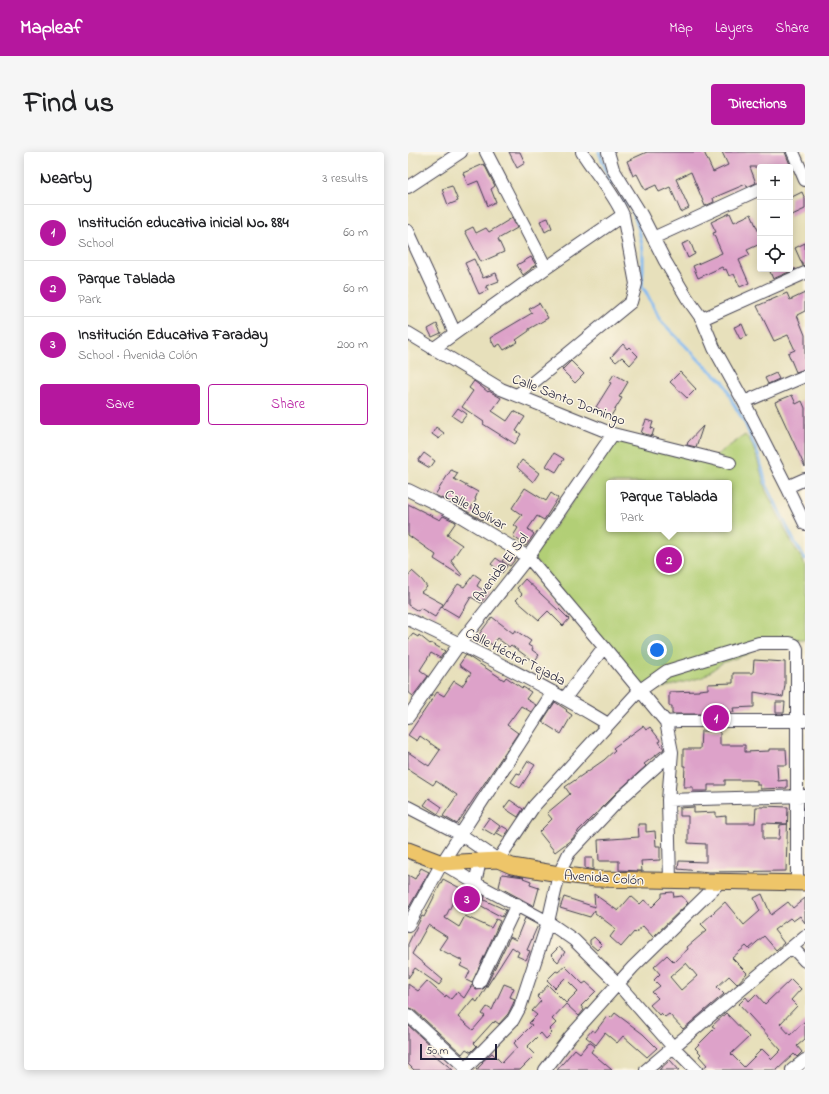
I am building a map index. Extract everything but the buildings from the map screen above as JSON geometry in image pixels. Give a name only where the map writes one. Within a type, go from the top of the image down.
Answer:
[{"type":"main road","name":"Avenida Colón","points":[[408,850],[442,863],[498,860],[512,866],[596,879],[801,883]]},
{"type":"street","points":[[408,187],[462,152]]},
{"type":"street","points":[[486,152],[546,268]]},
{"type":"street","points":[[518,394],[631,302],[636,284],[627,229],[623,215],[615,200],[582,152]]},
{"type":"street","points":[[793,152],[800,173]]},
{"type":"street","points":[[610,153],[613,170],[642,216],[679,286],[702,319],[714,348],[744,402],[805,524]]},
{"type":"street","points":[[653,238],[757,190]]},
{"type":"street","points":[[433,349],[623,215]]},
{"type":"street","points":[[408,231],[455,333]]},
{"type":"street","points":[[702,319],[805,273]]},
{"type":"street","name":"Calle Santo Domingo","points":[[408,333],[502,388],[613,434],[730,463]]},
{"type":"street","points":[[744,402],[805,376]]},
{"type":"street","name":"Avenida El Sol","points":[[408,717],[412,703],[528,557],[613,434]]},
{"type":"street","points":[[787,487],[805,479]]},
{"type":"street","name":"Calle Bolívar","points":[[408,490],[457,514],[528,557],[666,722]]},
{"type":"street","name":"Calle Héctor Tejada","points":[[408,619],[460,643],[565,698],[608,724]]},
{"type":"street","points":[[408,807],[460,834],[498,860],[534,806],[639,691],[667,671],[759,643],[790,643],[795,645],[797,649],[801,721],[801,883]]},
{"type":"street","points":[[565,698],[604,646]]},
{"type":"street","points":[[408,925],[442,863],[460,834],[553,692]]},
{"type":"street","points":[[670,880],[668,800],[672,752],[666,722],[801,721]]},
{"type":"street","points":[[408,1015],[465,1069],[513,1020],[520,1007],[548,922],[559,874],[569,853],[621,798],[672,752]]},
{"type":"street","points":[[668,800],[801,796]]},
{"type":"street","points":[[475,883],[480,861]]},
{"type":"street","points":[[442,863],[475,883],[517,904],[548,922],[574,940],[618,984],[673,1047],[696,1070]]},
{"type":"street","points":[[545,1070],[570,1037],[633,967],[721,881]]},
{"type":"street","points":[[479,982],[517,904]]},
{"type":"street","points":[[646,1070],[805,936]]},
{"type":"street","points":[[792,947],[805,961]]},
{"type":"street","points":[[792,1070],[805,1060]]},
{"type":"green space","points":[[745,435],[750,440],[756,455],[766,491],[793,545],[805,564],[805,640],[764,641],[747,654],[722,663],[703,677],[651,691],[637,691],[533,556],[617,441],[715,456]]},
{"type":"waterway","points":[[599,152],[612,185]]},
{"type":"waterway","points":[[620,198],[632,209],[639,230],[643,250],[642,287],[660,320],[705,366],[724,382],[733,403],[745,423],[759,457],[766,484],[793,539],[805,559]]},
{"type":"place","name":"Parque Tablada","points":[[669,560]]},
{"type":"place","name":"Institución educativa inicial No. 884","points":[[716,718]]},
{"type":"place","name":"Institución Educativa Faraday","points":[[467,899]]}]
